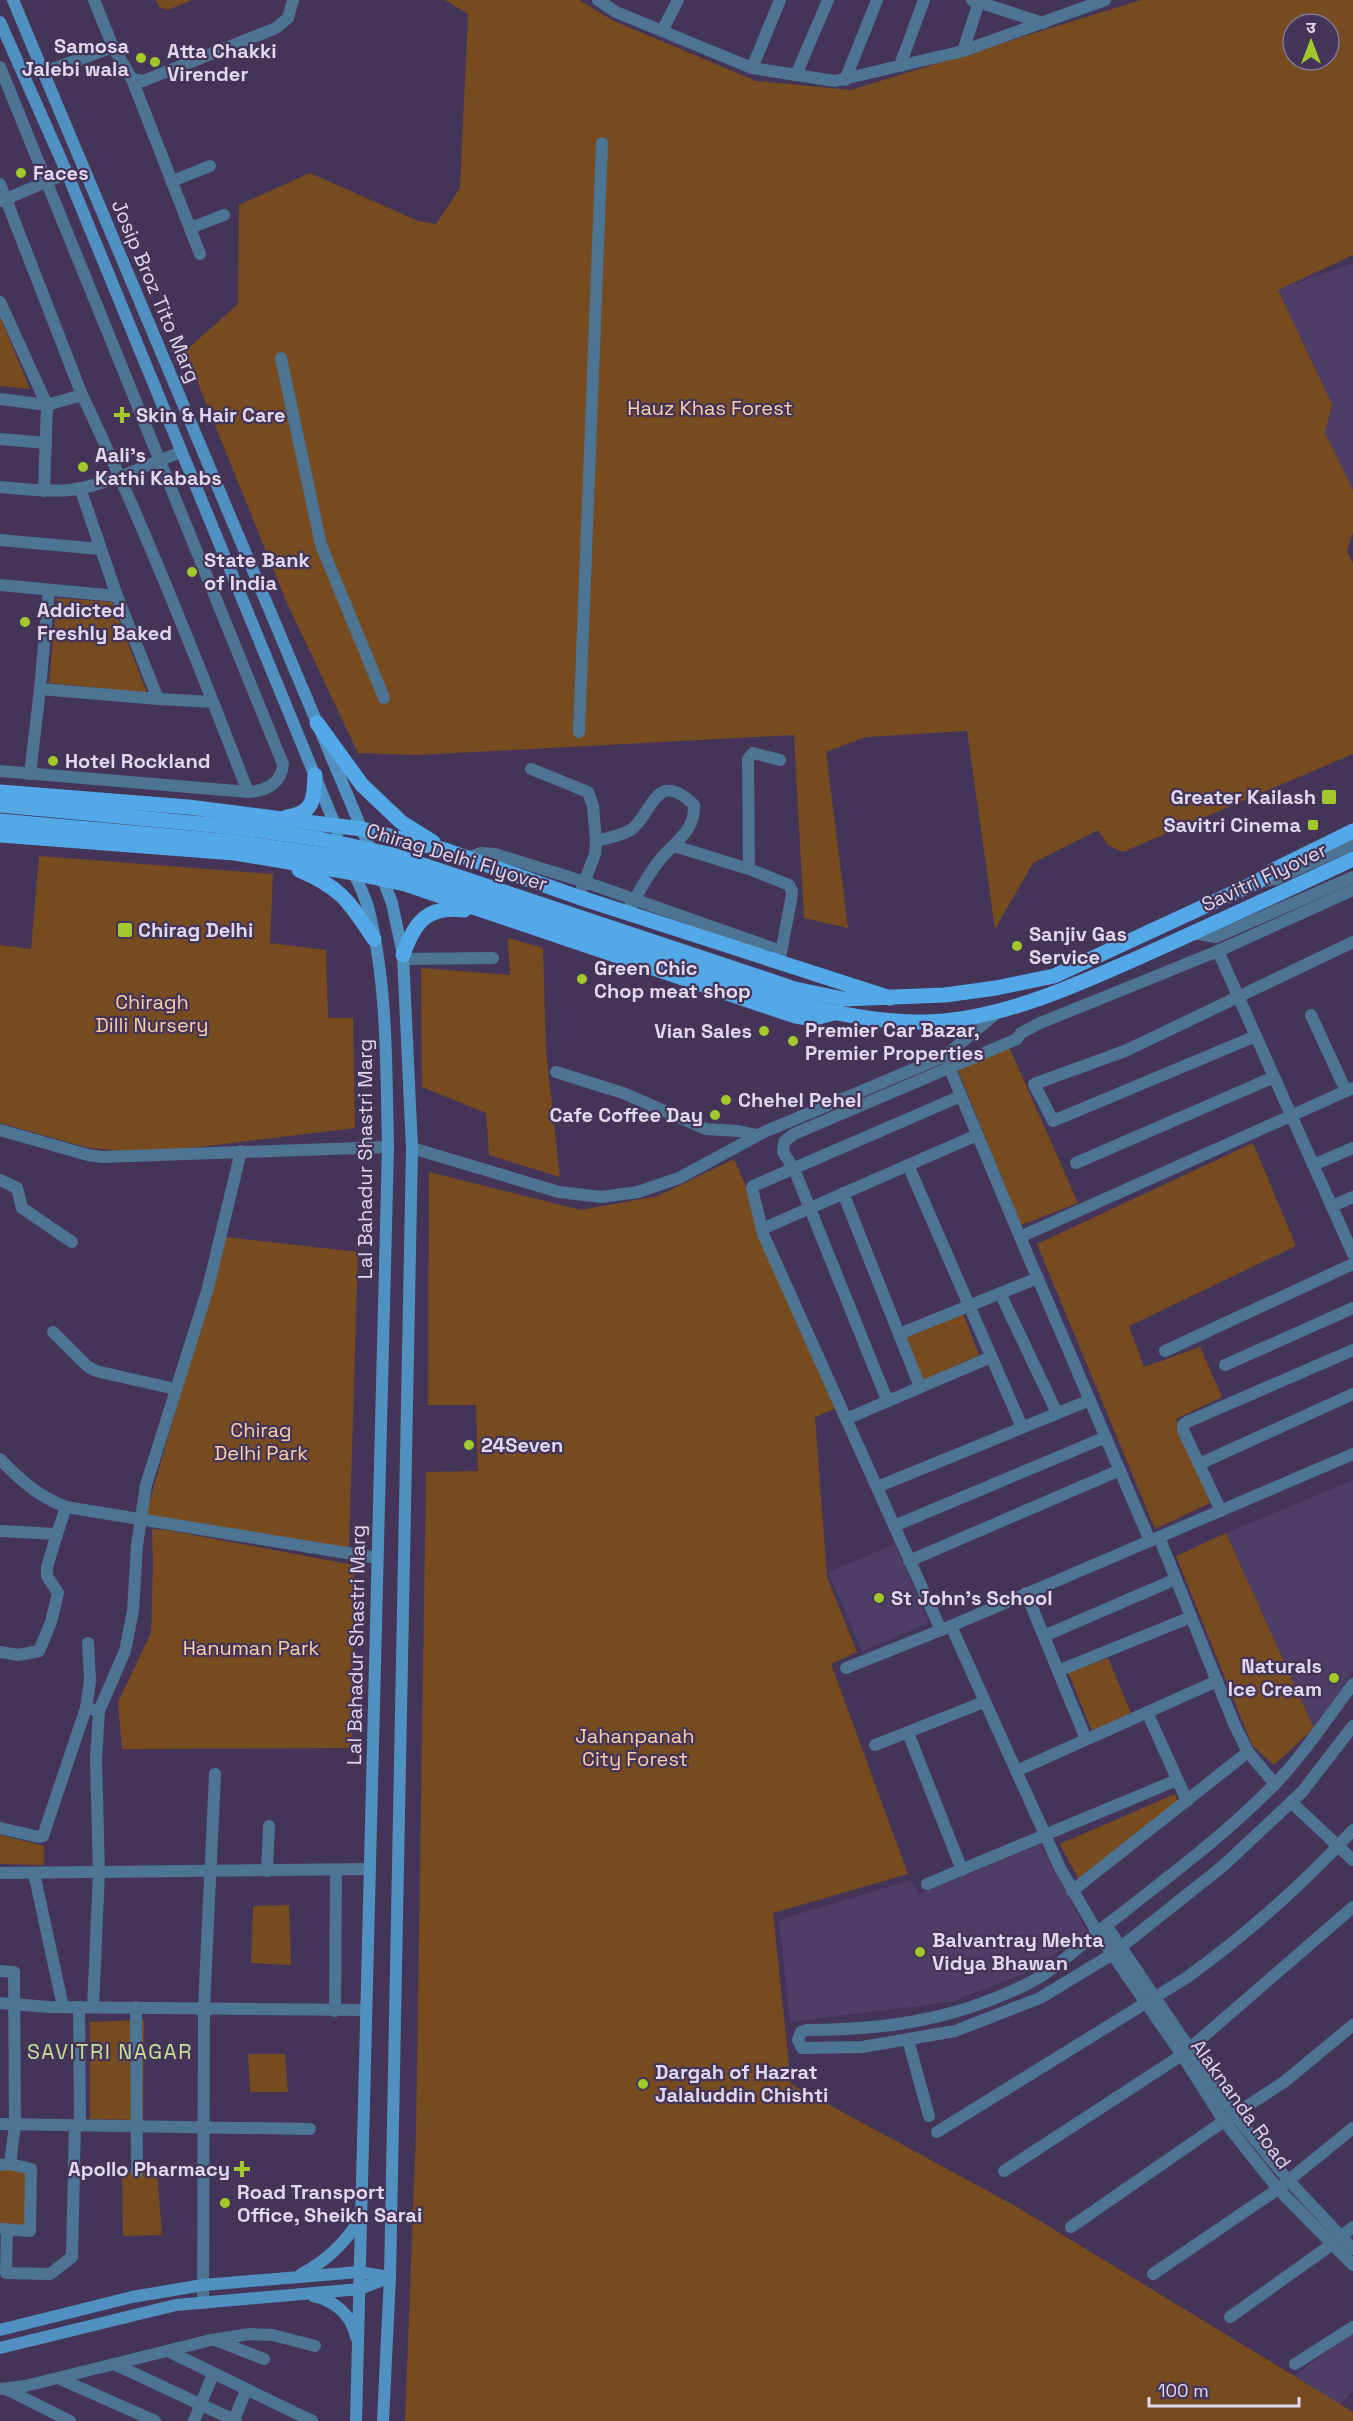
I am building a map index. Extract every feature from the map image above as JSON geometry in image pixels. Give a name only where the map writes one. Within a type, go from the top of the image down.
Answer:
[{"type":"main road","name":"Josip Broz Tito Marg","points":[[13,0],[383,879]]},
{"type":"main road","name":"Josip Broz Tito Marg","points":[[1,27],[67,173],[354,873]]},
{"type":"main road","points":[[318,723],[362,785],[401,822],[445,850]]},
{"type":"main road","points":[[281,818],[298,815],[308,808],[313,798],[315,775]]},
{"type":"main road","points":[[0,792],[188,807],[335,824],[445,850],[577,897]]},
{"type":"main road","points":[[89,842],[93,800]]},
{"type":"main road","name":"Chirag Delhi Flyover","points":[[0,805],[234,827],[320,839],[393,855],[791,995],[834,1013]]},
{"type":"main road","name":"Chirag Delhi Flyover","points":[[0,821],[234,842],[390,867],[791,995],[843,999],[945,995],[996,988],[1054,976],[1257,882],[1272,871],[1353,831]]},
{"type":"main road","points":[[0,835],[235,854],[383,879],[561,936],[795,1016],[811,1019],[834,1013]]},
{"type":"main road","name":"Savitri Flyover","points":[[834,1013],[916,1022],[943,1021],[999,1011],[1066,989],[1353,859]]},
{"type":"main road","points":[[278,861],[323,880],[349,901],[375,939]]},
{"type":"main road","name":"Lal Bahadur Shastri Marg","points":[[354,873],[367,904],[375,939],[385,1018],[388,1147],[356,2421]]},
{"type":"main road","points":[[383,879],[392,903],[404,957],[412,1148],[390,2277],[384,2421]]},
{"type":"main road","points":[[561,936],[552,930],[549,924],[549,909],[558,898],[567,895],[631,906],[780,956],[890,998]]},
{"type":"main road","points":[[404,957],[414,930],[422,919],[434,912],[451,908],[494,914]]},
{"type":"main road","points":[[295,2277],[315,2267],[333,2253],[349,2236],[361,2217]]},
{"type":"main road","points":[[0,2330],[132,2297],[203,2284],[359,2272],[390,2277]]},
{"type":"main road","points":[[0,2348],[176,2305],[360,2289],[390,2277]]},
{"type":"main road","points":[[300,2295],[324,2298],[343,2312],[355,2332],[358,2356]]},
{"type":"street","points":[[94,0],[113,47],[132,79],[200,254]]},
{"type":"street","points":[[132,79],[143,81],[276,28],[288,18],[293,0]]},
{"type":"street","points":[[598,0],[616,12],[752,68],[823,81],[845,80],[963,51],[1105,0]]},
{"type":"street","points":[[662,31],[678,0]]},
{"type":"street","points":[[752,68],[780,0]]},
{"type":"street","points":[[796,75],[828,0]]},
{"type":"street","points":[[845,80],[877,0]]},
{"type":"street","points":[[900,65],[924,0]]},
{"type":"street","points":[[963,51],[975,1],[1042,23]]},
{"type":"street","points":[[42,73],[113,47]]},
{"type":"street","points":[[0,67],[283,764],[280,779],[257,792],[0,771]]},
{"type":"street","points":[[579,732],[602,143]]},
{"type":"street","points":[[172,181],[210,166]]},
{"type":"street","points":[[3,200],[67,173]]},
{"type":"street","points":[[0,184],[3,200],[82,395],[121,476],[169,590],[248,792]]},
{"type":"street","points":[[190,228],[224,215]]},
{"type":"street","points":[[1,308],[47,405],[44,491]]},
{"type":"street","points":[[281,358],[321,546],[384,698]]},
{"type":"street","points":[[0,399],[47,405],[82,395]]},
{"type":"street","points":[[0,439],[46,443]]},
{"type":"street","points":[[0,487],[44,491],[80,488],[121,476],[182,452]]},
{"type":"street","points":[[80,488],[117,596],[158,699]]},
{"type":"street","points":[[0,540],[100,549]]},
{"type":"street","points":[[0,585],[117,596]]},
{"type":"street","points":[[30,774],[49,590]]},
{"type":"street","points":[[40,689],[213,702]]},
{"type":"street","points":[[749,869],[748,759],[753,753],[780,760]]},
{"type":"street","points":[[531,769],[588,792],[593,806],[595,854],[577,897]]},
{"type":"street","points":[[467,858],[481,853],[495,854],[585,882],[631,906],[664,855],[689,829],[695,816],[694,805],[686,797],[671,791],[660,793],[630,831],[596,841]]},
{"type":"street","points":[[1257,882],[1276,879],[1353,844]]},
{"type":"street","points":[[674,846],[782,880],[789,885],[792,891],[780,956]]},
{"type":"street","points":[[1192,933],[1216,936],[1353,877]]},
{"type":"street","points":[[887,1400],[794,1169],[783,1152],[784,1142],[794,1134],[950,1070],[1017,1039],[1021,1033],[1040,1023],[1218,951],[1353,890]]},
{"type":"street","points":[[1256,1036],[1053,1121],[1034,1084],[1125,1051],[1353,942]]},
{"type":"street","points":[[1218,951],[1352,1250]]},
{"type":"street","points":[[404,957],[493,958]]},
{"type":"street","points":[[412,1148],[559,1192],[601,1197],[638,1192],[679,1178],[757,1136],[945,1056],[999,1011]]},
{"type":"street","points":[[1020,1237],[1349,1089],[1311,1015]]},
{"type":"street","points":[[945,1056],[1120,1470],[1176,1579],[1248,1752],[1275,1784]]},
{"type":"street","points":[[556,1072],[623,1093],[706,1129],[738,1131],[757,1136]]},
{"type":"street","points":[[1076,1163],[1274,1077]]},
{"type":"street","points":[[961,1096],[752,1187],[762,1230],[909,1561],[984,1702],[1072,1892],[1101,1929],[1122,1947],[1149,2001]]},
{"type":"street","points":[[0,1130],[102,1157],[388,1147]]},
{"type":"street","points":[[762,1230],[809,1207],[977,1135]]},
{"type":"street","points":[[1313,1165],[1353,1148]]},
{"type":"street","points":[[0,1828],[43,1836],[92,1710],[125,1651],[133,1611],[140,1520],[146,1485],[208,1288],[241,1151]]},
{"type":"street","points":[[908,1165],[1022,1427]]},
{"type":"street","points":[[0,1180],[17,1188],[22,1208],[72,1242]]},
{"type":"street","points":[[843,1193],[920,1387]]},
{"type":"street","points":[[1332,1206],[1353,1197]]},
{"type":"street","points":[[1166,1351],[1353,1264]]},
{"type":"street","points":[[899,1334],[1038,1278]]},
{"type":"street","points":[[1000,1293],[1057,1413]]},
{"type":"street","points":[[1226,1365],[1353,1308]]},
{"type":"street","points":[[53,1332],[87,1366],[96,1371],[175,1389]]},
{"type":"street","points":[[1221,1511],[1183,1425],[1353,1350]]},
{"type":"street","points":[[846,1419],[991,1357]]},
{"type":"street","points":[[1199,1464],[1353,1394]]},
{"type":"street","points":[[877,1487],[1090,1400]]},
{"type":"street","points":[[894,1526],[1106,1437]]},
{"type":"street","points":[[846,1668],[946,1628],[1353,1454]]},
{"type":"street","points":[[0,1460],[42,1497],[66,1507],[377,1558]]},
{"type":"street","points":[[909,1561],[1120,1470]]},
{"type":"street","points":[[0,1652],[18,1654],[39,1651],[51,1622],[58,1593],[47,1576],[47,1568],[66,1507]]},
{"type":"street","points":[[0,1531],[57,1534]]},
{"type":"street","points":[[1044,1636],[1176,1579]]},
{"type":"street","points":[[1026,1593],[1086,1739]]},
{"type":"street","points":[[1058,1671],[1191,1617]]},
{"type":"street","points":[[88,1643],[96,1759],[99,1872],[93,2007]]},
{"type":"street","points":[[1016,1771],[1217,1681]]},
{"type":"street","points":[[1353,1684],[1275,1784],[1210,1844],[1065,1959],[1026,1985],[988,2002],[909,2024],[858,2030],[807,2030],[801,2032],[798,2040],[802,2048],[862,2047],[955,2031],[1040,1998],[1111,1955],[1223,1866],[1302,1792],[1353,1726]]},
{"type":"street","points":[[875,1745],[984,1702]]},
{"type":"street","points":[[1147,1712],[1186,1801]]},
{"type":"street","points":[[908,1733],[962,1870]]},
{"type":"street","points":[[1072,1892],[1248,1752]]},
{"type":"street","points":[[203,2303],[204,2008],[215,1774]]},
{"type":"street","points":[[927,1884],[1177,1780]]},
{"type":"street","points":[[1291,1802],[1353,1860]]},
{"type":"street","points":[[267,1871],[269,1826]]},
{"type":"street","points":[[937,2132],[1149,2001],[1223,1951],[1353,1830]]},
{"type":"street","points":[[0,1873],[370,1869]]},
{"type":"street","points":[[335,2011],[336,1870]]},
{"type":"street","points":[[34,1873],[63,2007]]},
{"type":"street","points":[[1004,2171],[1185,2052],[1353,1907]]},
{"type":"street","name":"Alaknanda Road","points":[[1101,1929],[1111,1955],[1149,2001],[1278,2189],[1336,2241],[1353,2265]]},
{"type":"street","points":[[0,1971],[14,1972],[16,2004],[15,2125],[5,2164],[31,2169],[30,2231],[3,2229],[3,2273],[50,2274],[72,2257],[79,2007]]},
{"type":"street","points":[[0,2003],[63,2007],[366,2010]]},
{"type":"street","points":[[136,2007],[137,2172]]},
{"type":"street","points":[[1071,2227],[1229,2117],[1284,2082],[1353,2025]]},
{"type":"street","points":[[908,2040],[929,2116]]},
{"type":"street","points":[[1229,2117],[1289,2181],[1336,2241],[1353,2249]]},
{"type":"street","points":[[0,2124],[310,2129]]},
{"type":"street","points":[[1153,2274],[1289,2181],[1353,2128]]},
{"type":"street","points":[[1230,2317],[1353,2227]]},
{"type":"street","points":[[1295,2364],[1353,2327]]},
{"type":"street","points":[[3,2389],[214,2340],[250,2334],[273,2335],[315,2346]]},
{"type":"street","points":[[214,2340],[264,2359]]},
{"type":"street","points":[[168,2351],[312,2421]]},
{"type":"street","points":[[114,2364],[235,2420],[246,2390]]},
{"type":"street","points":[[194,2421],[213,2374]]},
{"type":"street","points":[[58,2378],[148,2420]]},
{"type":"street","points":[[3,2389],[70,2421]]},
{"type":"shaded area","points":[[1353,264],[1353,490],[1325,433],[1332,404],[1278,289]]},
{"type":"shaded area","points":[[1353,1480],[1353,1671],[1314,1728],[1226,1533]]},
{"type":"shaded area","name":"St John's School","points":[[895,1544],[929,1623],[862,1651],[828,1572]]},
{"type":"shaded area","name":"Balvantray Mehta Vidya Bhawan","points":[[1040,1844],[1087,1932],[1028,1972],[951,2002],[790,2022],[779,1920],[911,1880],[919,1894]]},
{"type":"shaded area","points":[[1353,2333],[1353,2390],[1338,2407],[1292,2377]]},
{"type":"green space","points":[[156,0],[192,0],[168,10],[159,7]]},
{"type":"green space","name":"Hauz Khas Forest","points":[[445,0],[579,0],[614,21],[756,81],[851,90],[1141,0],[1353,0],[1353,255],[1278,290],[1332,404],[1325,433],[1353,490],[1353,533],[1347,551],[1353,563],[1353,754],[1123,852],[1108,845],[1098,830],[1033,863],[995,929],[967,731],[866,737],[826,752],[848,928],[804,918],[794,735],[417,755],[358,753],[287,603],[185,351],[238,304],[239,205],[310,173],[418,221],[436,224],[460,188],[468,14]]},
{"type":"green space","points":[[1,319],[30,389],[0,386]]},
{"type":"green space","points":[[57,598],[112,602],[147,693],[49,683]]},
{"type":"green space","name":"Chiragh Dilli Nursery","points":[[39,856],[273,874],[270,943],[326,950],[328,1018],[353,1018],[355,1128],[148,1153],[89,1148],[0,1123],[0,945],[31,949]]},
{"type":"green space","points":[[508,938],[543,948],[546,1051],[560,1177],[489,1155],[486,1113],[422,1087],[421,968],[510,975]]},
{"type":"green space","points":[[1009,1047],[1078,1203],[1021,1225],[957,1068]]},
{"type":"green space","points":[[1253,1143],[1296,1246],[1129,1326],[1144,1367],[1200,1347],[1222,1397],[1176,1419],[1210,1503],[1155,1529],[1037,1244]]},
{"type":"green space","name":"Jahanpanah City Forest","points":[[734,1159],[841,1406],[815,1417],[827,1577],[857,1652],[831,1664],[908,1874],[773,1913],[791,2084],[1017,2207],[1353,2412],[1353,2421],[405,2421],[416,2132],[426,1472],[478,1471],[476,1405],[428,1405],[429,1172],[581,1210],[658,1196]]},
{"type":"green space","name":"Chirag Delhi Park","points":[[225,1237],[358,1252],[349,1549],[145,1518]]},
{"type":"green space","points":[[962,1311],[979,1355],[921,1381],[904,1337]]},
{"type":"green space","name":"Hanuman Park","points":[[152,1529],[354,1565],[352,1748],[122,1749],[118,1702],[151,1633]]},
{"type":"green space","points":[[1226,1533],[1314,1728],[1274,1765],[1252,1745],[1176,1556]]},
{"type":"green space","points":[[1108,1658],[1131,1713],[1092,1731],[1068,1672]]},
{"type":"green space","points":[[1175,1794],[1178,1801],[1079,1880],[1060,1844]]},
{"type":"green space","points":[[0,1835],[44,1846],[44,1865],[0,1864]]},
{"type":"green space","points":[[289,1905],[291,1965],[251,1963],[253,1906]]},
{"type":"green space","points":[[144,2020],[143,2120],[90,2119],[90,2022]]},
{"type":"green space","points":[[248,2054],[285,2054],[288,2092],[250,2092]]},
{"type":"green space","points":[[0,2169],[31,2169],[30,2231],[0,2230]]},
{"type":"green space","points":[[122,2171],[157,2172],[162,2235],[123,2236]]},
{"type":"place","name":"Samosa Jalebi wala","points":[[141,58]]},
{"type":"place","name":"Atta Chakki Virender","points":[[155,62]]},
{"type":"place","name":"Faces","points":[[21,173]]},
{"type":"place","name":"Skin & Hair Care","points":[[122,415]]},
{"type":"place","name":"Aali's Kathi Kababs","points":[[83,467]]},
{"type":"place","name":"State Bank of India","points":[[192,572]]},
{"type":"place","name":"Addicted Freshly Baked","points":[[25,622]]},
{"type":"place","name":"Hotel Rockland","points":[[53,761]]},
{"type":"place","name":"Greater Kailash","points":[[1329,797]]},
{"type":"place","name":"Savitri Cinema","points":[[1313,825]]},
{"type":"place","name":"Chirag Delhi","points":[[125,930]]},
{"type":"place","name":"Sanjiv Gas Service","points":[[1017,946]]},
{"type":"place","name":"Green Chic Chop meat shop","points":[[582,979]]},
{"type":"place","name":"Vian Sales","points":[[764,1031]]},
{"type":"place","name":"Premier Car Bazar, Premier Properties","points":[[793,1041]]},
{"type":"place","name":"Chehel Pehel","points":[[726,1100]]},
{"type":"place","name":"Cafe Coffee Day","points":[[715,1115]]},
{"type":"place","name":"24Seven","points":[[469,1445]]},
{"type":"place","name":"St John's School","points":[[879,1598]]},
{"type":"place","name":"Naturals Ice Cream","points":[[1334,1678]]},
{"type":"place","name":"Balvantray Mehta Vidya Bhawan","points":[[920,1952]]},
{"type":"place","name":"Dargah of Hazrat Jalaluddin Chishti","points":[[643,2084]]},
{"type":"place","name":"Apollo Pharmacy","points":[[242,2169]]},
{"type":"place","name":"Road Transport Office, Sheikh Sarai","points":[[225,2203]]},
{"type":"district","name":"SAVITRI NAGAR","points":[[110,2052]]}]
